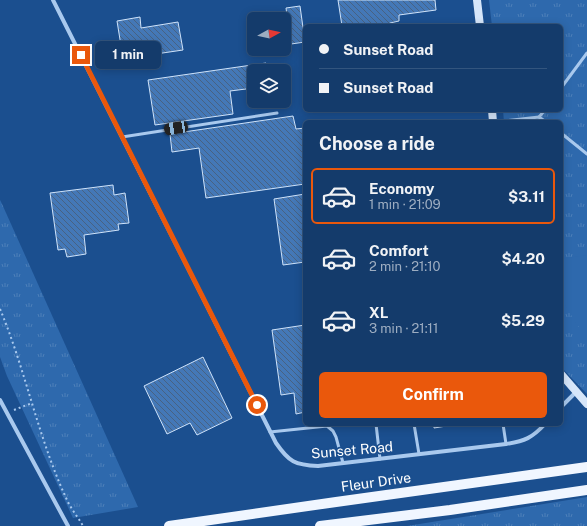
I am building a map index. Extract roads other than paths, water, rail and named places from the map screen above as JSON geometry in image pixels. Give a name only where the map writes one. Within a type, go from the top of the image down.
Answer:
[{"type":"main road","name":"Fleur Drive","points":[[169,526],[587,467]]},
{"type":"main road","points":[[320,526],[450,510],[587,490]]},
{"type":"street","name":"Sunset Road","points":[[53,0],[270,432],[284,455],[293,462],[304,465],[318,466],[523,441],[532,437],[543,426]]},
{"type":"street","points":[[477,0],[480,24]]},
{"type":"street","points":[[563,376],[587,404]]},
{"type":"street","points":[[563,405],[576,392]]},
{"type":"street","points":[[0,400],[68,526]]},
{"type":"lane","points":[[563,85],[587,53]]},
{"type":"lane","points":[[122,137],[277,112]]},
{"type":"lane","points":[[539,117],[543,112]]},
{"type":"lane","points":[[512,120],[539,117],[543,120]]},
{"type":"lane","points":[[563,135],[587,154]]},
{"type":"lane","points":[[270,432],[327,426],[333,431],[336,437],[342,463]]},
{"type":"lane","points":[[376,426],[380,458]]},
{"type":"lane","points":[[414,426],[419,454]]},
{"type":"lane","points":[[503,426],[506,444]]}]
